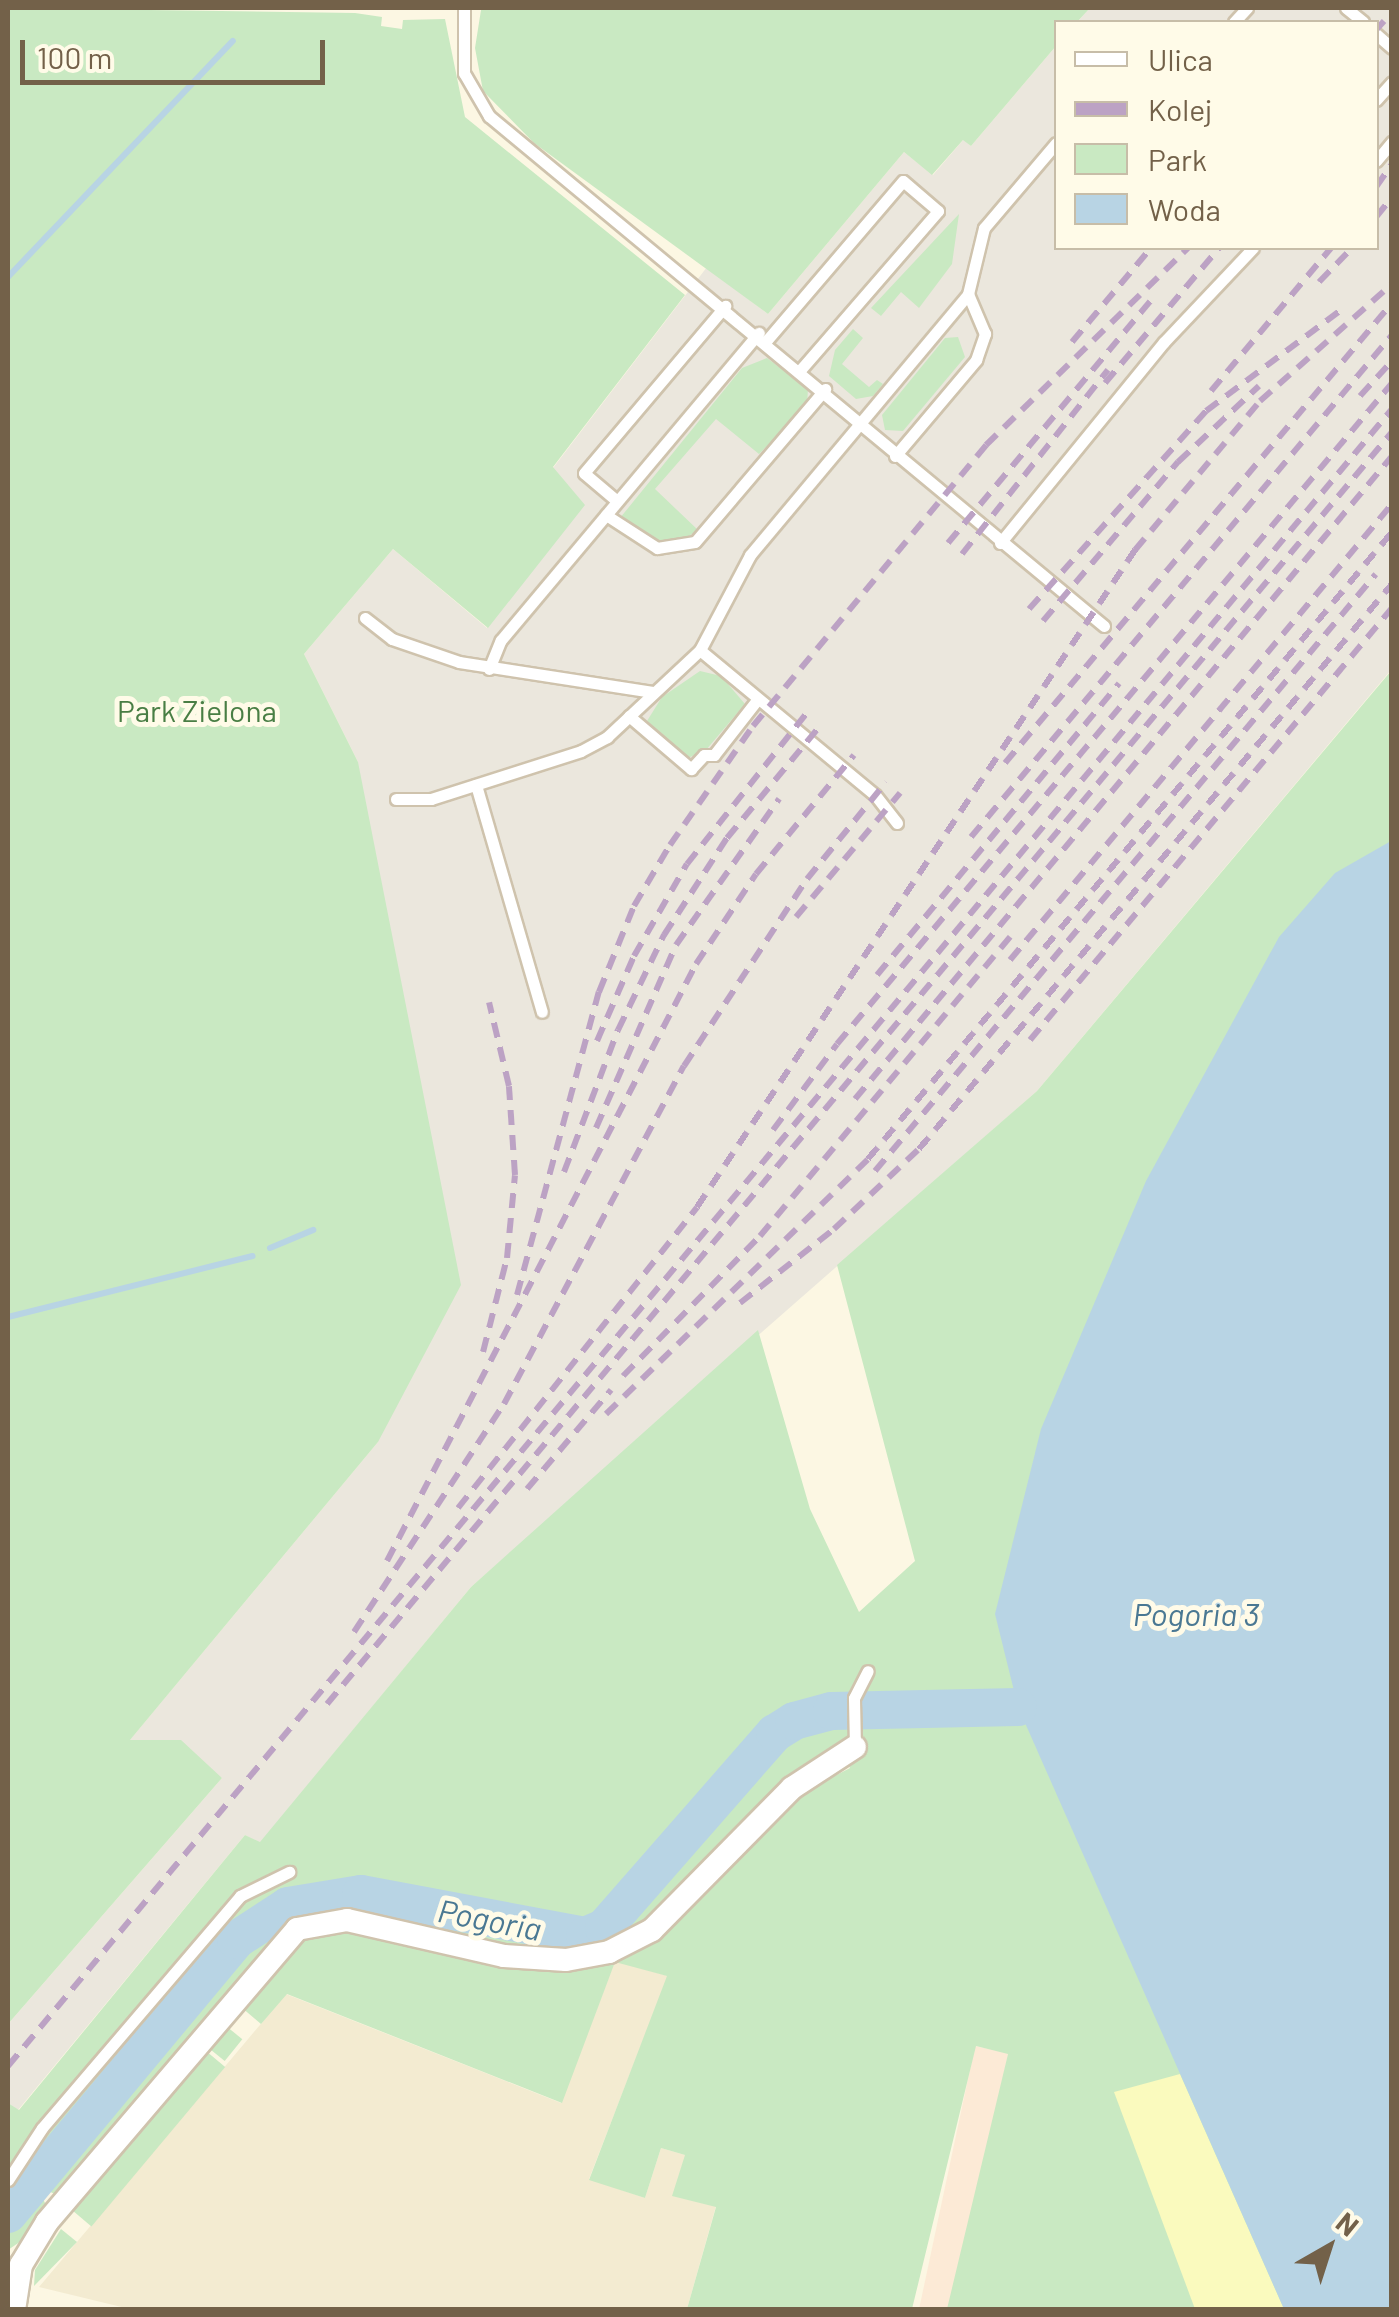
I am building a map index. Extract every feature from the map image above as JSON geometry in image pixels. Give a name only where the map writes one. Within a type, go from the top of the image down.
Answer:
[{"type":"street","points":[[14,2310],[21,2264],[47,2222],[297,1929],[358,1920],[504,1956],[566,1960],[609,1952],[652,1930],[792,1788],[855,1739]]},
{"type":"lane","points":[[464,8],[462,66],[485,112],[763,337],[862,420],[895,456],[1104,626]]},
{"type":"lane","points":[[396,799],[431,799],[581,752],[630,716],[700,650],[750,555],[968,294],[984,228],[1054,145]]},
{"type":"lane","points":[[488,668],[501,640],[617,501],[903,181],[938,211],[801,369]]},
{"type":"lane","points":[[1000,543],[1164,342],[1251,250]]},
{"type":"lane","points":[[895,456],[976,360],[986,334],[968,294]]},
{"type":"lane","points":[[617,501],[584,473],[724,306]]},
{"type":"lane","points":[[606,515],[657,548],[695,542],[825,389]]},
{"type":"lane","points":[[365,618],[392,639],[488,668],[653,692]]},
{"type":"lane","points":[[700,650],[874,795],[897,823]]},
{"type":"lane","points":[[630,716],[691,770],[704,755],[714,755],[757,700]]},
{"type":"lane","points":[[476,785],[542,1012]]},
{"type":"lane","points":[[855,1739],[854,1698],[868,1671]]},
{"type":"lane","points":[[8,2180],[42,2128],[240,1896],[290,1872]]},
{"type":"shaded area","points":[[1090,8],[1391,8],[1391,670],[1037,1091],[471,1587],[260,1843],[245,1835],[18,2110],[8,2103],[8,2024],[222,1778],[129,1741],[378,1442],[358,762],[304,654],[393,549],[487,628],[553,468],[707,267],[768,314],[904,152],[933,175],[964,139],[971,146],[1054,48],[1054,250],[1379,250],[1379,20],[1079,20]]},
{"type":"shaded area","points":[[615,1961],[668,1976],[589,2179],[645,2198],[661,2148],[685,2155],[716,2206],[687,2309],[134,2310],[39,2287],[286,1994],[561,2103]]},
{"type":"shaded area","points":[[975,2046],[1008,2053],[954,2310],[919,2310]]},
{"type":"green space","name":"Park Zielona","points":[[8,8],[355,13],[382,17],[381,26],[402,29],[403,20],[445,19],[465,117],[685,295],[553,467],[585,505],[488,628],[393,549],[304,654],[358,762],[461,1285],[378,1442],[130,1740],[181,1740],[222,1778],[8,2024]]},
{"type":"green space","points":[[1090,8],[1079,20],[1054,20],[1054,48],[971,146],[963,140],[932,175],[904,152],[768,314],[534,143],[483,91],[475,48],[481,10]]},
{"type":"green space","points":[[959,214],[952,264],[919,308],[901,292],[881,316],[871,308]]},
{"type":"green space","points":[[853,329],[863,338],[842,364],[869,387],[877,380],[883,384],[873,396],[856,399],[829,376],[835,350]]},
{"type":"green space","points":[[958,337],[965,357],[903,431],[885,430],[882,415],[945,338]]},
{"type":"green space","points":[[767,358],[808,389],[807,405],[759,454],[716,419],[655,489],[698,530],[681,541],[654,542],[620,518],[742,368]]},
{"type":"green space","points":[[700,671],[721,676],[745,704],[706,750],[688,758],[647,721],[662,697]]},
{"type":"green space","points":[[1391,671],[1391,2309],[947,2309],[1008,2054],[976,2046],[912,2309],[687,2309],[716,2207],[672,2196],[685,2155],[661,2148],[645,2198],[589,2180],[667,1976],[615,1962],[562,2103],[287,1994],[261,2024],[241,2007],[297,1939],[333,1928],[373,1931],[519,1966],[581,1968],[629,1954],[662,1933],[800,1794],[850,1768],[840,1747],[788,1781],[648,1922],[603,1945],[574,1951],[494,1948],[357,1911],[309,1914],[289,1925],[95,2156],[57,2195],[46,2190],[41,2195],[47,2207],[24,2239],[8,2250],[8,2103],[19,2110],[245,1835],[260,1842],[471,1587],[758,1330],[810,1509],[859,1612],[915,1561],[837,1265],[1037,1091]]},
{"type":"green space","points":[[226,2026],[242,2039],[225,2061],[208,2048]]},
{"type":"green space","points":[[206,2051],[225,2067],[91,2226],[72,2210]]},
{"type":"green space","points":[[61,2229],[77,2242],[34,2286],[35,2270]]},
{"type":"sand","points":[[1180,2074],[1284,2309],[1195,2309],[1114,2092]]},
{"type":"water","name":"Pogoria 3","points":[[1391,841],[1391,2309],[1284,2309],[1018,1707],[995,1614],[1041,1429],[1146,1181],[1279,937],[1335,873]]},
{"type":"waterway","points":[[8,277],[233,41]]},
{"type":"waterway","points":[[270,1248],[313,1230]]},
{"type":"waterway","points":[[8,1317],[252,1256]]},
{"type":"waterway","name":"Pogoria","points":[[8,2214],[236,1940],[288,1906],[361,1894],[585,1936],[604,1928],[775,1733],[794,1721],[832,1711],[1018,1707]]},
{"type":"railway","points":[[1379,27],[1384,21]]},
{"type":"railway","points":[[1379,183],[1392,164]]},
{"type":"railway","points":[[1379,213],[1392,197]]},
{"type":"railway","points":[[1072,342],[1149,250]]},
{"type":"railway","points":[[517,1295],[599,992],[634,906],[670,845],[753,726],[986,445],[1186,250]]},
{"type":"railway","points":[[1105,383],[1217,250]]},
{"type":"railway","points":[[1211,391],[1329,250]]},
{"type":"railway","points":[[1319,282],[1350,250]]},
{"type":"railway","points":[[458,1508],[697,1207],[1135,550],[1260,401],[1392,284]]},
{"type":"railway","points":[[948,543],[1150,301]]},
{"type":"railway","points":[[1005,763],[1392,303]]},
{"type":"railway","points":[[1029,609],[1206,411],[1341,310]]},
{"type":"railway","points":[[971,837],[1392,335]]},
{"type":"railway","points":[[1360,396],[1392,361]]},
{"type":"railway","points":[[962,554],[1108,370]]},
{"type":"railway","points":[[773,1130],[837,1044],[1392,383]]},
{"type":"railway","points":[[1043,621],[1178,462],[1259,386]]},
{"type":"railway","points":[[8,2066],[1392,409]]},
{"type":"railway","points":[[327,1704],[1392,432]]},
{"type":"railway","points":[[855,1099],[1392,456]]},
{"type":"railway","points":[[1010,960],[1392,504]]},
{"type":"railway","points":[[606,1414],[868,1159],[1392,532]]},
{"type":"railway","points":[[875,1171],[1376,574]]},
{"type":"railway","points":[[740,1303],[834,1229],[919,1149],[1392,584]]},
{"type":"railway","points":[[1030,1040],[1392,608]]},
{"type":"railway","points":[[877,975],[1119,683]]},
{"type":"railway","points":[[597,1041],[634,956],[687,864],[806,714]]},
{"type":"railway","points":[[564,1172],[618,1030],[664,935],[727,838],[820,726]]},
{"type":"railway","points":[[387,1561],[696,964],[756,874],[854,755]]},
{"type":"railway","points":[[354,1632],[504,1404],[684,1066],[807,879],[886,782]]},
{"type":"railway","points":[[796,917],[900,793]]},
{"type":"railway","points":[[596,1128],[676,945],[779,799]]},
{"type":"railway","points":[[623,1376],[760,1236],[1016,930]]},
{"type":"railway","points":[[483,1352],[507,1258],[515,1175],[509,1086],[489,1002]]},
{"type":"railway","points":[[527,1489],[611,1390]]}]
